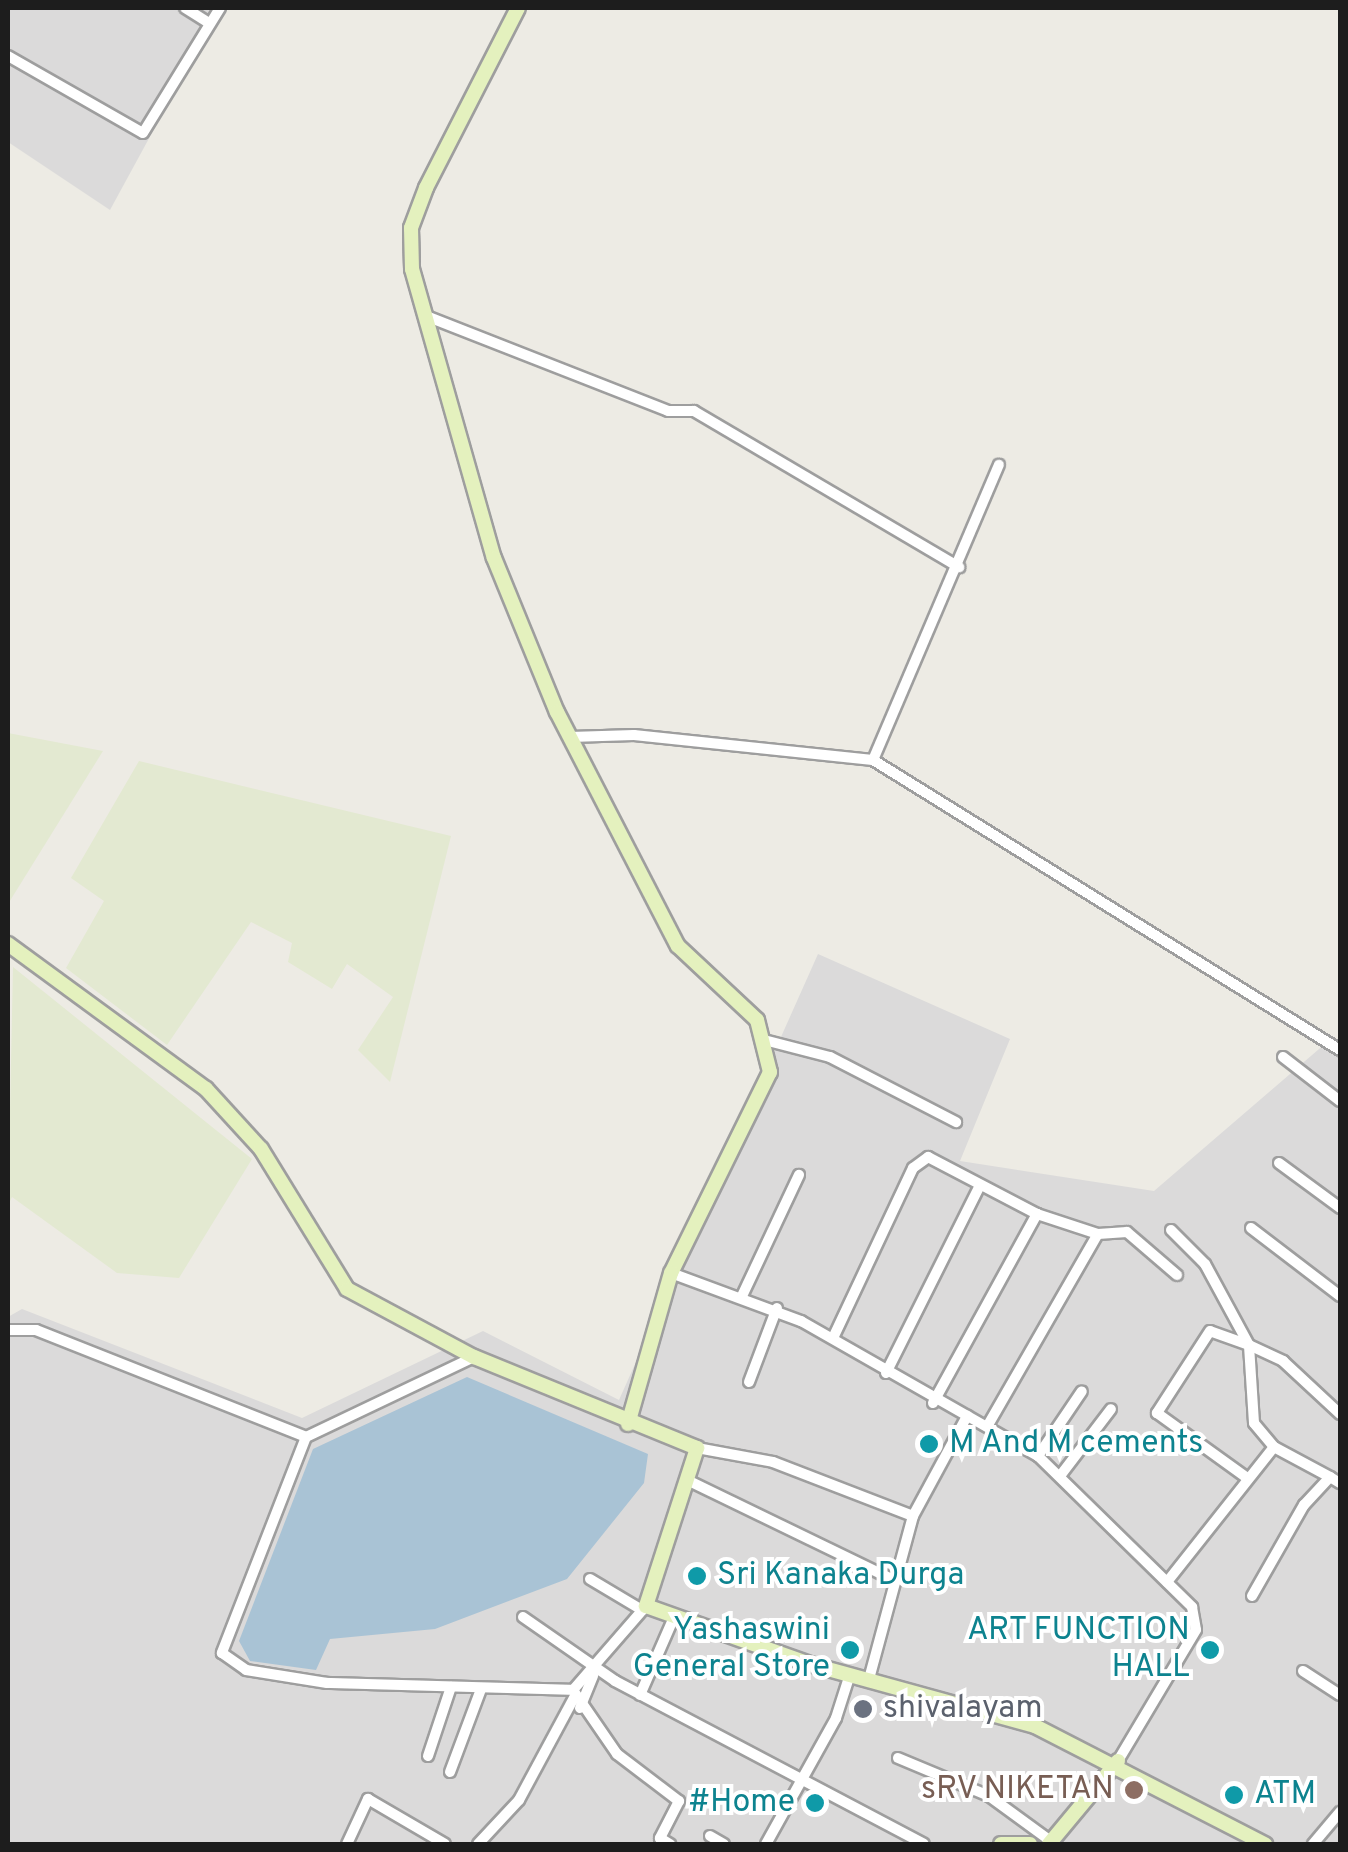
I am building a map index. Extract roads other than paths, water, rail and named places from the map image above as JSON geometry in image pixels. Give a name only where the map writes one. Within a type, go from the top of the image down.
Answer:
[{"type":"main road","points":[[518,8],[411,228],[426,316],[494,558],[570,737],[678,946],[768,1041],[770,1072],[671,1273],[628,1424]]},
{"type":"main road","points":[[8,944],[206,1090],[262,1149],[325,1265],[347,1289],[474,1357],[628,1424],[697,1448],[644,1608],[850,1674],[1035,1726],[1118,1761],[1265,1844]]},
{"type":"main road","points":[[1051,1843],[1118,1761]]},
{"type":"main road","points":[[1001,1844],[1030,1844]]},
{"type":"street","points":[[185,8],[210,22]]},
{"type":"street","points":[[8,56],[144,133],[220,8]]},
{"type":"street","points":[[426,316],[668,411],[694,411],[959,567]]},
{"type":"street","points":[[873,760],[1000,466]]},
{"type":"street","points":[[570,737],[634,735],[873,760],[1340,1050]]},
{"type":"street","points":[[768,1041],[830,1057],[956,1122]]},
{"type":"street","points":[[1283,1058],[1340,1100]]},
{"type":"street","points":[[833,1338],[920,1160],[1037,1214],[1098,1234],[1127,1232],[1178,1275]]},
{"type":"street","points":[[1279,1163],[1340,1208]]},
{"type":"street","points":[[742,1296],[798,1174]]},
{"type":"street","points":[[886,1373],[979,1186]]},
{"type":"street","points":[[933,1403],[1037,1214]]},
{"type":"street","points":[[1251,1228],[1340,1296]]},
{"type":"street","points":[[1171,1230],[1206,1264],[1250,1345],[1254,1422],[1274,1447],[1335,1480],[1252,1596]]},
{"type":"street","points":[[988,1425],[1098,1234]]},
{"type":"street","points":[[671,1273],[777,1308],[833,1338],[933,1403],[988,1425],[1038,1456],[1168,1582],[1199,1618],[1196,1630],[1118,1761]]},
{"type":"street","points":[[750,1382],[777,1308]]},
{"type":"street","points":[[8,1330],[36,1330],[158,1374],[306,1437]]},
{"type":"street","points":[[1247,1478],[1157,1413],[1210,1331],[1284,1360],[1340,1412]]},
{"type":"street","points":[[474,1357],[306,1437],[222,1654],[246,1670],[328,1682],[574,1693]]},
{"type":"street","points":[[1038,1456],[1082,1391]]},
{"type":"street","points":[[1060,1476],[1111,1408]]},
{"type":"street","points":[[869,1679],[913,1516],[967,1416]]},
{"type":"street","points":[[1168,1582],[1274,1447]]},
{"type":"street","points":[[697,1448],[774,1462],[913,1516]]},
{"type":"street","points":[[687,1480],[896,1580]]},
{"type":"street","points":[[478,1844],[519,1800],[574,1693],[596,1672],[644,1608],[590,1579]]},
{"type":"street","points":[[640,1695],[675,1615]]},
{"type":"street","points":[[523,1617],[596,1672],[805,1776],[924,1844]]},
{"type":"street","points":[[1303,1671],[1340,1694]]},
{"type":"street","points":[[580,1708],[596,1672]]},
{"type":"street","points":[[766,1844],[805,1776],[850,1674]]},
{"type":"street","points":[[428,1756],[451,1688]]},
{"type":"street","points":[[450,1772],[482,1689]]},
{"type":"street","points":[[574,1693],[580,1708],[617,1754],[679,1801],[660,1838],[670,1844]]},
{"type":"street","points":[[898,1758],[989,1796],[1051,1843]]},
{"type":"street","points":[[347,1844],[368,1798],[446,1844]]},
{"type":"street","points":[[1314,1844],[1340,1812]]},
{"type":"street","points":[[710,1836],[724,1844]]},
{"type":"water","points":[[467,1377],[648,1454],[644,1483],[567,1579],[435,1629],[330,1639],[316,1670],[250,1661],[239,1641],[313,1449]]},
{"type":"place","name":"M And M cements","points":[[929,1444]]},
{"type":"place","name":"Sri Kanaka Durga","points":[[697,1576]]},
{"type":"place","name":"Yashaswini General Store","points":[[850,1650]]},
{"type":"place","name":"ART FUNCTION HALL","points":[[1210,1650]]},
{"type":"place","name":"shivalayam","points":[[863,1709]]},
{"type":"place","name":"sRV NIKETAN","points":[[1134,1790]]},
{"type":"place","name":"ATM","points":[[1234,1795]]},
{"type":"place","name":"#Home","points":[[815,1803]]}]
